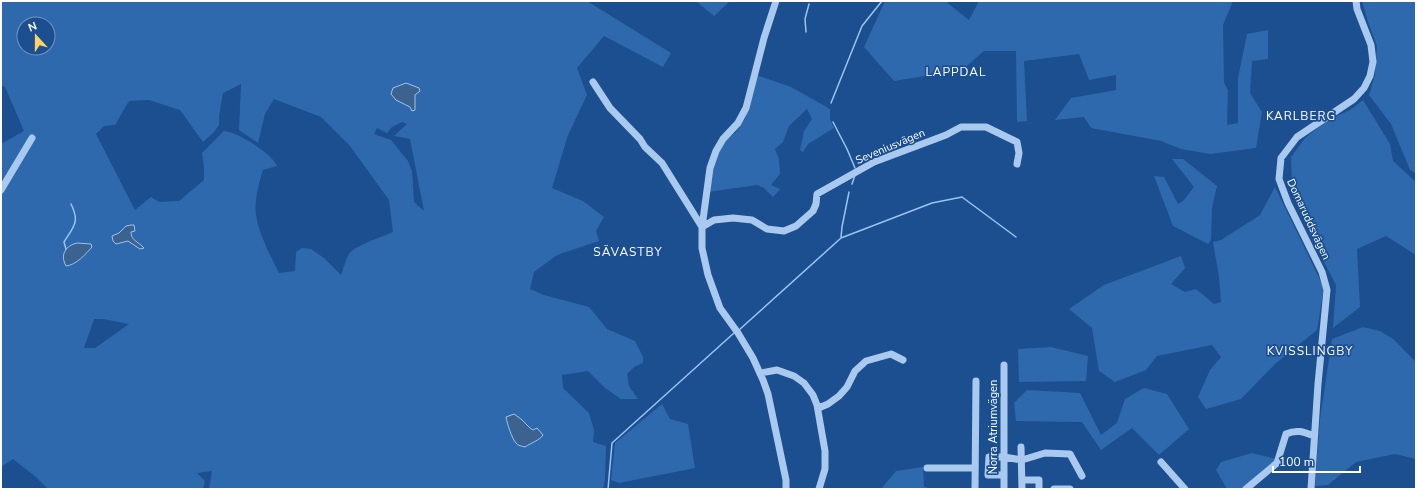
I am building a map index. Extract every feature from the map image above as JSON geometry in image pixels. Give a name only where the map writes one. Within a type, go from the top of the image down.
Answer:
[{"type":"street","points":[[776,1],[764,38],[746,108],[738,123],[723,139],[716,151],[710,168],[702,227],[702,248],[708,275],[720,308],[738,333],[761,374],[768,394],[786,480],[786,489]]},
{"type":"street","name":"Domaruddsvägen","points":[[1311,489],[1318,384],[1327,290],[1322,272],[1288,202],[1279,179],[1279,175],[1281,158],[1297,136],[1354,99],[1364,88],[1370,76],[1373,62],[1371,44],[1357,9],[1356,1]]},
{"type":"street","points":[[593,82],[610,108],[640,139],[645,147],[662,163],[702,227]]},
{"type":"street","name":"Seveniusvägen","points":[[702,227],[714,220],[733,218],[752,220],[767,229],[784,231],[796,226],[813,212],[817,194],[825,188],[874,162],[946,135],[961,127],[986,127],[1017,142],[1017,164]]},
{"type":"street","points":[[1,190],[32,138]]},
{"type":"street","points":[[817,405],[821,407],[839,396],[847,387],[855,371],[866,361],[891,354],[903,360]]},
{"type":"street","name":"Norra Atriumvägen","points":[[1004,365],[1004,489]]},
{"type":"street","points":[[761,374],[777,370],[794,376],[809,388],[817,405],[825,450],[825,469],[820,489]]},
{"type":"street","points":[[975,489],[976,381]]},
{"type":"street","points":[[1246,489],[1277,463],[1286,434],[1301,431],[1314,436]]},
{"type":"street","points":[[1021,447],[1022,489]]},
{"type":"street","points":[[975,457],[1004,457],[1022,460],[1045,453],[1070,454],[1082,476]]},
{"type":"street","points":[[989,457],[989,475]]},
{"type":"street","points":[[1161,462],[1185,489]]},
{"type":"street","points":[[927,468],[975,471],[989,475],[1004,475]]},
{"type":"street","points":[[1022,480],[1039,480],[1039,489]]},
{"type":"street","points":[[1054,489],[1070,489]]},
{"type":"shaded area","points":[[1,1],[587,1],[671,53],[663,67],[604,36],[577,68],[587,95],[568,135],[552,188],[583,201],[604,217],[596,231],[599,241],[557,255],[534,272],[530,289],[544,295],[589,307],[607,329],[635,341],[643,357],[643,363],[634,367],[627,374],[629,386],[638,399],[621,399],[605,388],[588,371],[562,375],[563,388],[589,413],[594,430],[593,442],[606,446],[605,480],[603,489],[209,489],[212,471],[197,473],[205,481],[203,489],[48,489],[36,477],[13,459],[1,467],[1,144],[24,131],[5,87],[1,85]],"holes":[[[241,84],[239,130],[258,143],[265,114],[274,99],[321,117],[350,146],[389,200],[393,232],[363,244],[352,251],[348,256],[341,275],[324,258],[311,249],[302,248],[296,252],[295,271],[279,273],[262,237],[256,215],[257,192],[263,170],[277,166],[268,155],[254,144],[237,135],[224,131],[202,153],[204,180],[179,201],[159,202],[151,197],[135,210],[96,134],[104,126],[115,125],[129,101],[149,100],[180,110],[203,142],[219,125],[223,93]],[[402,122],[407,124],[394,136],[410,139],[424,211],[414,202],[412,171],[408,161],[391,140],[374,134],[377,128],[387,133],[392,127]],[[94,319],[103,319],[129,324],[95,348],[84,348]]]},
{"type":"shaded area","points":[[696,1],[730,1],[714,16]]},
{"type":"shaded area","points":[[885,1],[945,1],[969,20],[979,1],[1233,1],[1223,25],[1224,83],[1228,90],[1227,125],[1238,123],[1238,78],[1247,34],[1268,30],[1268,59],[1252,61],[1250,93],[1262,112],[1256,148],[1210,154],[1181,149],[1161,141],[1091,128],[1084,117],[1055,120],[1071,98],[1116,90],[1116,75],[1089,80],[1079,54],[1024,61],[1027,121],[1017,122],[1016,51],[984,51],[962,70],[894,81],[864,47]]},
{"type":"shaded area","points":[[1362,1],[1416,1],[1416,174],[1410,170],[1391,124],[1369,95],[1375,75],[1377,46]]},
{"type":"shaded area","points":[[756,75],[791,87],[830,109],[830,119],[834,128],[808,144],[803,152],[800,150],[804,131],[812,119],[807,109],[789,126],[783,142],[775,149],[779,159],[780,174],[771,185],[780,189],[773,197],[764,188],[757,185],[708,192],[714,159],[724,142],[736,132],[745,119]]},
{"type":"shaded area","points":[[406,83],[419,88],[420,91],[415,95],[415,110],[412,111],[410,107],[396,100],[391,94],[393,88]]},
{"type":"shaded area","points":[[1363,100],[1390,144],[1393,161],[1416,182],[1416,255],[1386,236],[1357,249],[1360,307],[1333,328],[1336,285],[1311,237],[1292,188],[1291,157],[1305,138],[1328,120],[1350,110]]},
{"type":"shaded area","points":[[1172,159],[1183,159],[1217,186],[1212,208],[1211,240],[1208,244],[1173,226],[1154,176],[1164,177],[1178,204],[1183,201],[1194,187]]},
{"type":"shaded area","points":[[1275,187],[1324,288],[1317,330],[1275,364],[1241,399],[1206,409],[1198,397],[1210,370],[1221,357],[1212,345],[1157,356],[1146,370],[1115,382],[1099,371],[1092,328],[1069,309],[1104,285],[1181,256],[1185,268],[1171,284],[1185,292],[1196,289],[1214,304],[1221,302],[1219,277],[1213,242],[1221,240],[1260,215]]},
{"type":"shaded area","points":[[134,225],[135,231],[131,232],[132,237],[144,248],[140,249],[128,241],[116,244],[113,241],[112,236],[119,233],[126,226]]},
{"type":"shaded area","points":[[77,243],[91,244],[92,247],[84,256],[66,266],[64,262],[65,252],[69,246]]},
{"type":"shaded area","points":[[1363,327],[1380,331],[1393,339],[1416,362],[1416,459],[1395,454],[1356,462],[1328,485],[1315,486],[1320,419],[1332,339]]},
{"type":"shaded area","points":[[1051,347],[1088,356],[1086,381],[1019,382],[1018,349]]},
{"type":"shaded area","points":[[1144,388],[1167,394],[1189,429],[1159,455],[1132,428],[1101,450],[1082,422],[1016,421],[1014,403],[1027,390],[1080,393],[1101,435],[1117,423],[1125,399]]},
{"type":"shaded area","points":[[662,404],[670,419],[688,424],[695,468],[619,483],[611,480],[615,443]]},
{"type":"shaded area","points":[[514,414],[533,430],[537,428],[543,435],[542,437],[525,447],[518,445],[511,435],[506,417]]},
{"type":"shaded area","points":[[1252,453],[1276,459],[1274,464],[1242,489],[1227,489],[1216,470],[1221,462]]},
{"type":"shaded area","points":[[923,467],[924,487],[933,489],[881,489],[896,471]]},
{"type":"waterway","points":[[831,103],[862,26],[882,1]]},
{"type":"waterway","points":[[806,32],[805,19],[809,4]]},
{"type":"waterway","points":[[833,122],[855,168]]},
{"type":"waterway","points":[[852,184],[855,175]]},
{"type":"waterway","points":[[841,237],[849,192]]},
{"type":"waterway","points":[[739,330],[841,238],[932,203],[962,197],[1016,237]]},
{"type":"waterway","points":[[66,249],[64,242],[75,224],[75,215],[71,204]]},
{"type":"waterway","points":[[608,489],[612,443],[734,333]]},
{"type":"district","name":"LAPPDAL","points":[[956,72]]},
{"type":"district","name":"KARLBERG","points":[[1301,116]]},
{"type":"district","name":"SÄVASTBY","points":[[628,252]]},
{"type":"district","name":"KVISSLINGBY","points":[[1310,351]]}]
